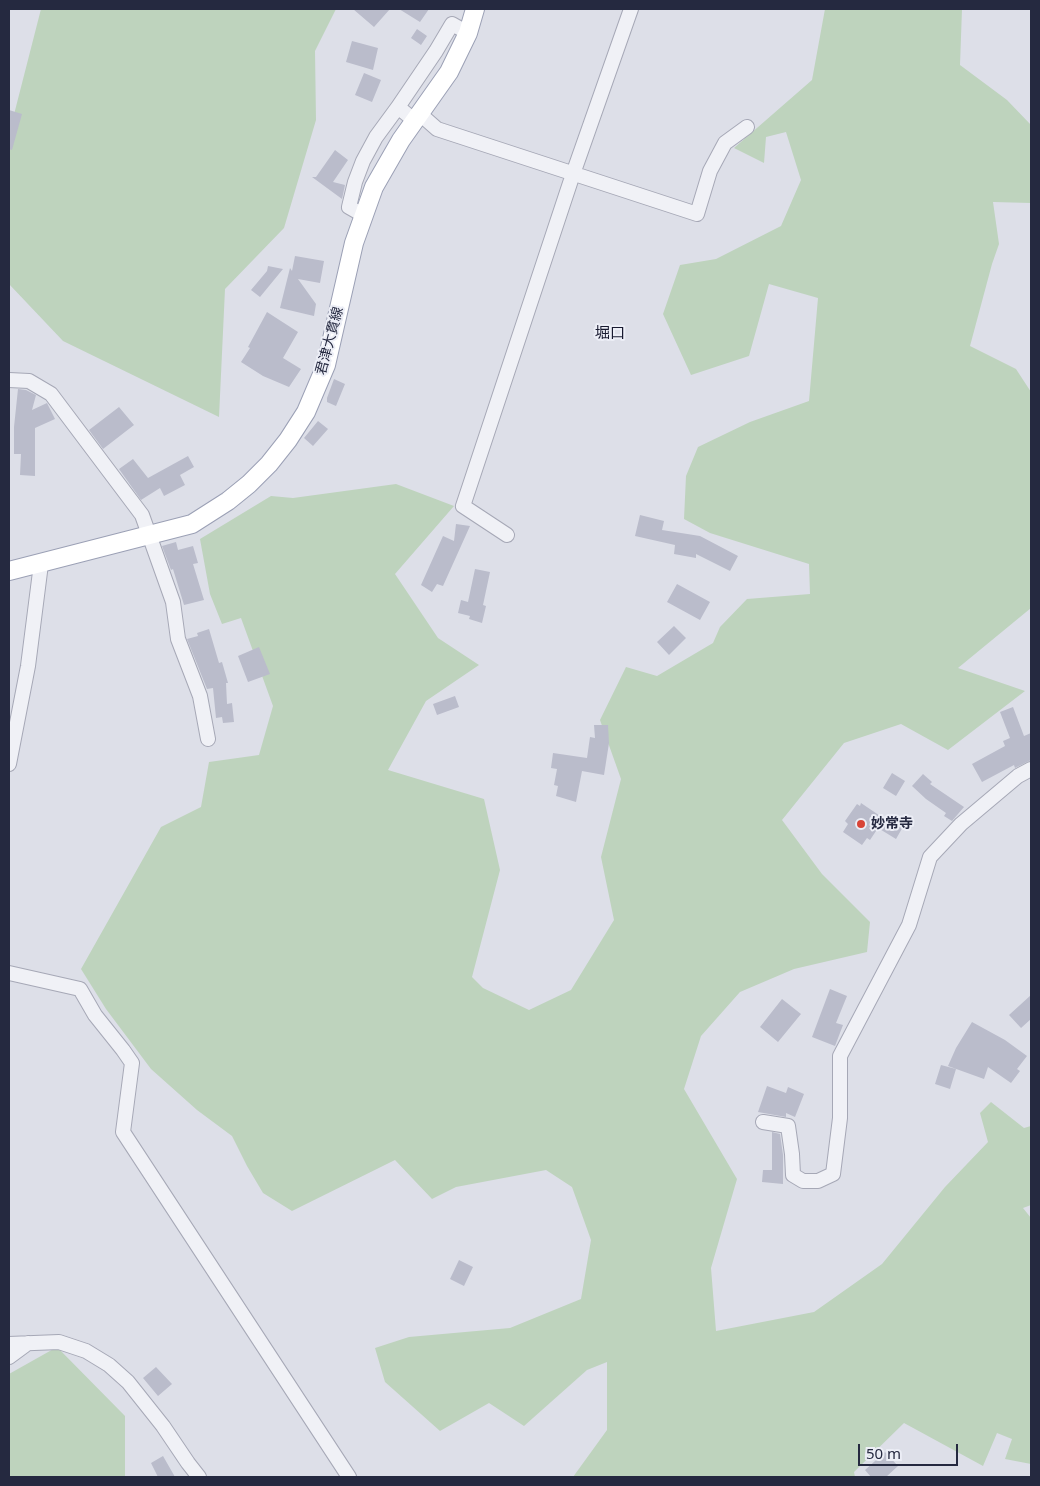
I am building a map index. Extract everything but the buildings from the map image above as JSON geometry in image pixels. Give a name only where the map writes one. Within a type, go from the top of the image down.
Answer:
[{"type":"main road","name":"君津大貫線","points":[[9,571],[192,524],[249,484],[269,464],[288,440],[306,412],[326,365],[354,243],[374,186],[384,167],[449,72],[468,33],[475,9]]},
{"type":"street","points":[[507,535],[463,506],[573,174],[631,9]]},
{"type":"street","points":[[363,215],[349,207],[355,182],[363,161],[376,137],[436,51],[452,24],[468,33]]},
{"type":"street","points":[[398,107],[437,129],[697,214],[710,170],[724,143],[747,127]]},
{"type":"street","points":[[9,382],[29,381],[51,394],[142,515],[173,602],[178,639],[200,696],[208,739]]},
{"type":"street","points":[[9,764],[28,666],[41,564]]},
{"type":"street","points":[[763,1122],[788,1126],[793,1175],[803,1181],[818,1181],[833,1174],[840,1118],[840,1056],[909,926],[930,856],[961,824],[1018,776],[1031,769]]},
{"type":"street","points":[[9,973],[80,989],[95,1015],[124,1050],[132,1064],[123,1132],[349,1477]]},
{"type":"street","points":[[9,1344],[59,1342],[86,1351],[110,1365],[128,1382],[164,1426],[199,1477]]},
{"type":"street","points":[[9,1357],[28,1343]]},
{"type":"green space","points":[[41,9],[336,9],[315,51],[316,120],[284,228],[225,289],[219,417],[63,341],[9,284],[9,134]]},
{"type":"green space","points":[[825,9],[962,9],[960,65],[1007,100],[1031,125],[1031,203],[993,202],[999,244],[970,346],[1016,369],[1031,392],[1031,608],[958,668],[1025,691],[948,750],[901,724],[844,743],[782,820],[822,874],[870,922],[867,952],[794,969],[740,992],[701,1036],[684,1089],[737,1179],[711,1268],[716,1331],[814,1312],[882,1264],[945,1187],[988,1142],[980,1113],[991,1102],[1024,1128],[1031,1126],[1031,1205],[1023,1208],[1031,1218],[1031,1464],[1005,1459],[1012,1439],[997,1433],[983,1466],[904,1423],[854,1472],[855,1477],[573,1477],[607,1430],[607,1362],[587,1370],[524,1426],[489,1403],[440,1431],[385,1382],[375,1348],[409,1337],[510,1328],[581,1299],[591,1240],[572,1187],[546,1170],[456,1187],[432,1199],[395,1160],[292,1211],[263,1193],[232,1136],[197,1110],[151,1069],[106,1009],[81,969],[161,827],[201,807],[209,762],[259,755],[273,706],[241,618],[222,624],[210,594],[200,539],[271,496],[293,498],[396,484],[454,506],[395,574],[438,638],[479,665],[426,701],[388,770],[484,799],[500,870],[472,977],[483,988],[529,1010],[571,990],[614,920],[601,857],[621,779],[600,720],[626,667],[657,676],[713,643],[720,627],[747,599],[810,594],[809,564],[710,533],[684,519],[686,476],[698,447],[750,422],[809,401],[818,298],[769,284],[749,356],[691,375],[663,314],[680,265],[716,259],[781,226],[801,180],[786,132],[766,137],[764,163],[734,148],[812,80]]},
{"type":"green space","points":[[57,1347],[125,1416],[125,1477],[9,1477],[9,1374]]},
{"type":"place","name":"妙常寺","points":[[861,824]]},
{"type":"district","name":"堀口","points":[[610,334]]}]
